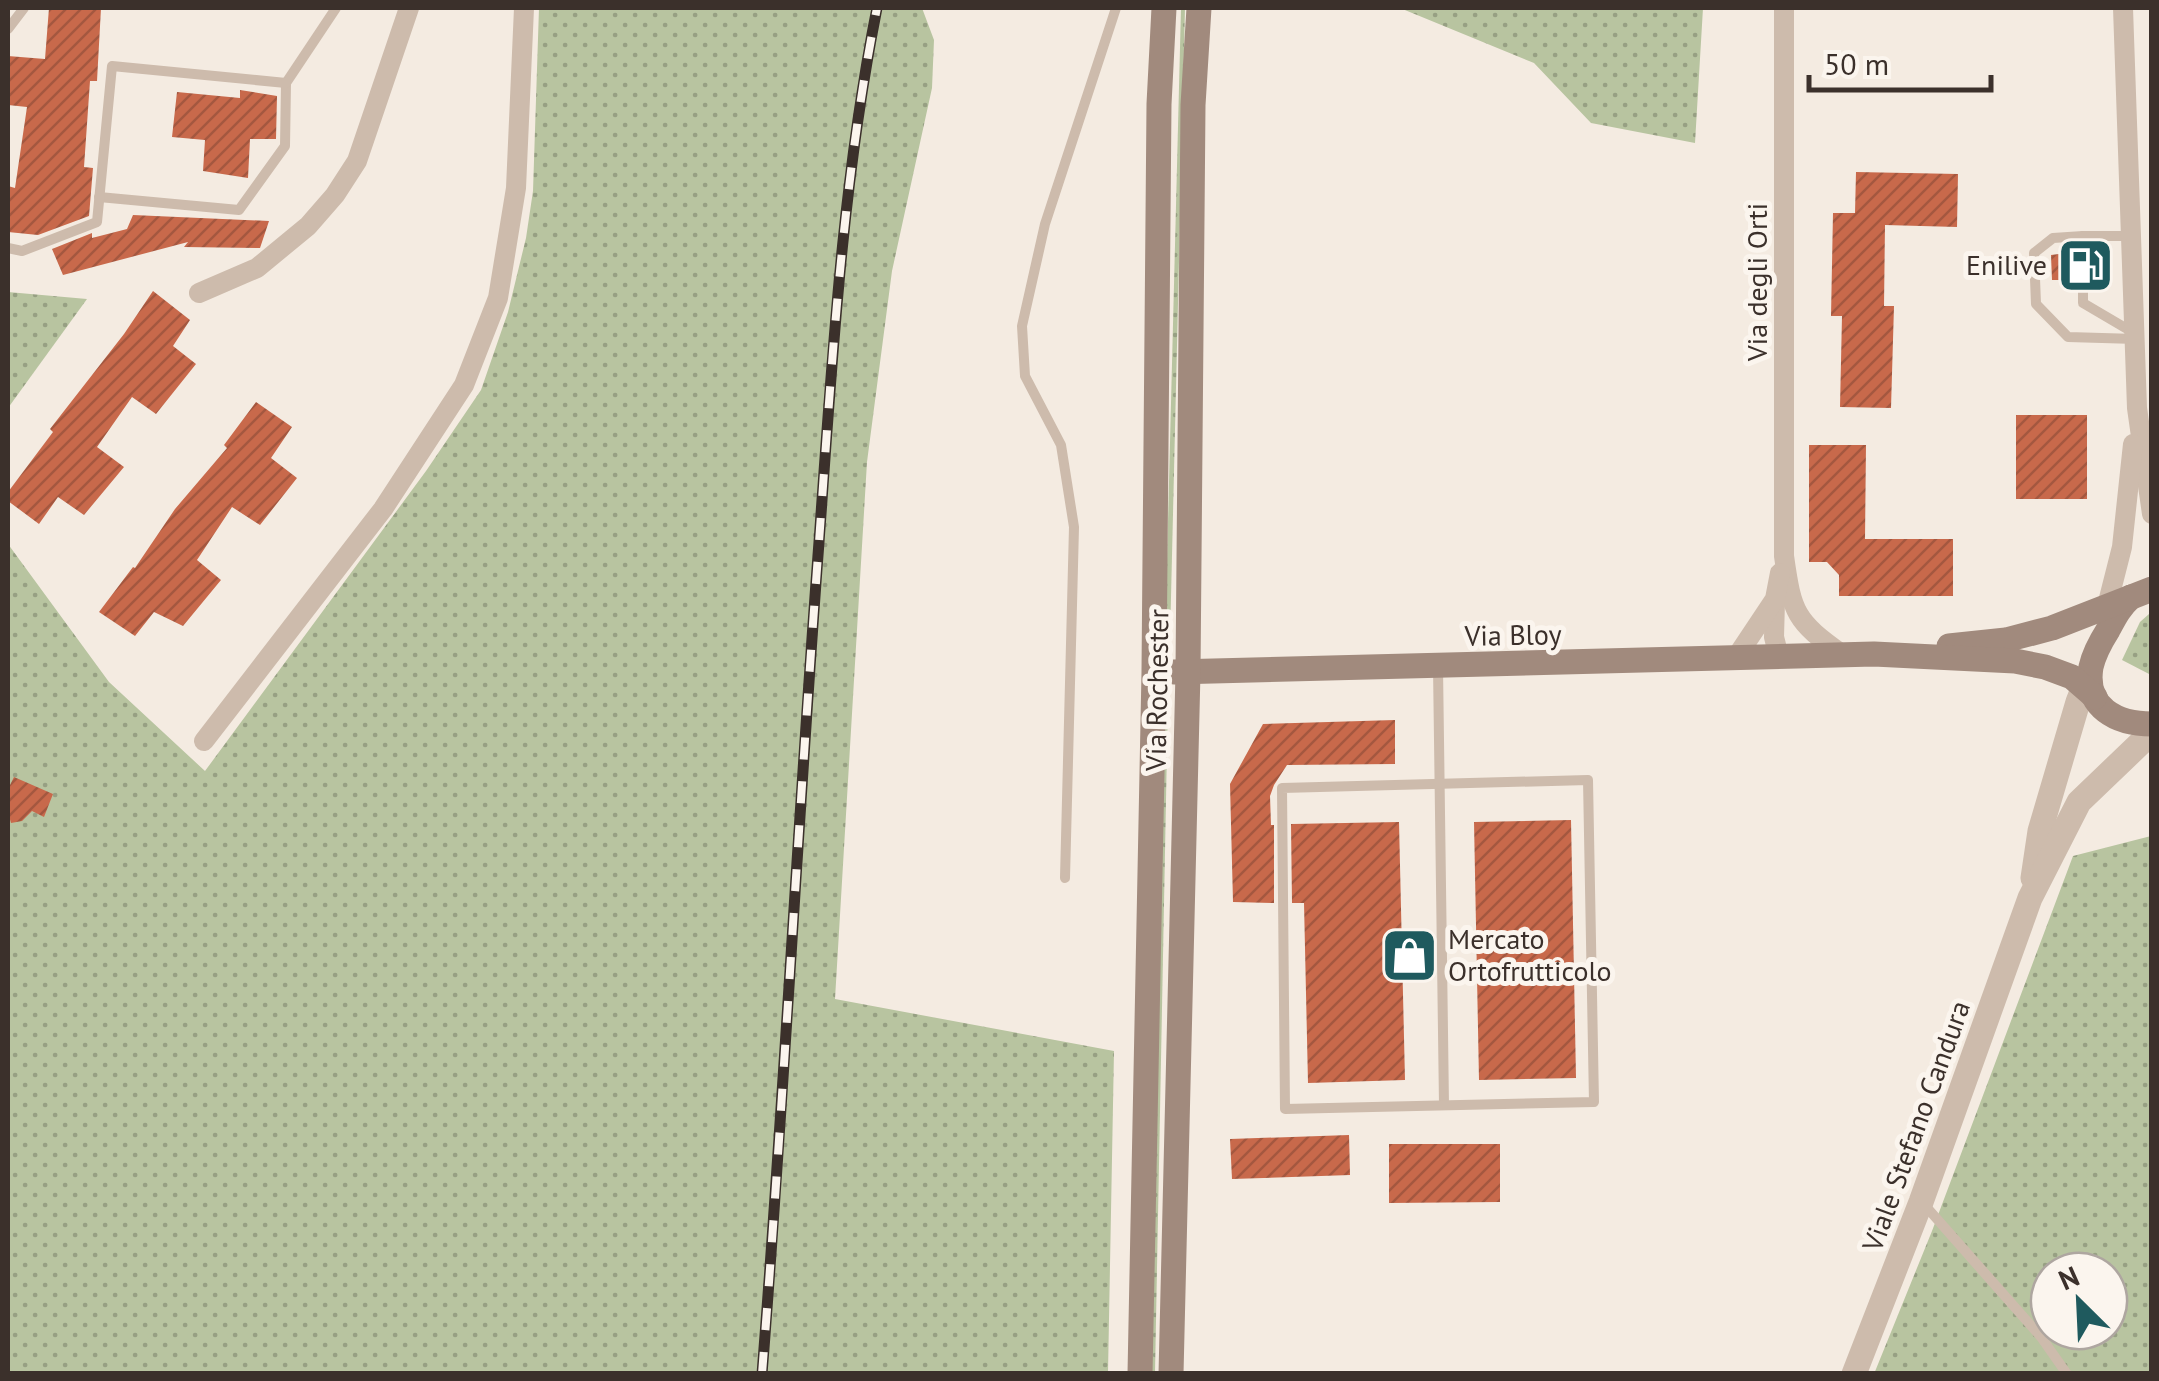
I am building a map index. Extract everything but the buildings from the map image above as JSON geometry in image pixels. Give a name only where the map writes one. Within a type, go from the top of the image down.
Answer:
[{"type":"main road","name":"Via Rochester","points":[[1140,1374],[1154,672],[1159,104],[1164,8]]},
{"type":"main road","name":"Via Rochester","points":[[1171,1374],[1188,672],[1193,104],[1199,8]]},
{"type":"main road","points":[[1874,654],[2006,640],[2052,628],[2143,592]]},
{"type":"main road","points":[[2143,592],[2120,606],[2092,675],[2104,710],[2129,724],[2150,725]]},
{"type":"main road","name":"Via Bloy","points":[[1154,672],[1874,654]]},
{"type":"main road","points":[[1874,654],[2015,661],[2072,677],[2092,675]]},
{"type":"street","points":[[199,293],[257,268],[308,226],[335,195],[357,161],[409,8]]},
{"type":"street","points":[[204,741],[383,509],[464,385],[498,298],[516,188],[524,8]]},
{"type":"street","name":"Via degli Orti","points":[[1780,658],[1774,637],[1782,600],[1784,556],[1784,8]]},
{"type":"street","points":[[2030,898],[2040,832],[2092,675],[2122,547],[2137,408],[2123,8]]},
{"type":"street","points":[[2137,408],[2152,514]]},
{"type":"street","points":[[1735,659],[1782,600],[1817,636],[1843,654]]},
{"type":"street","points":[[2030,898],[2079,802],[2150,725]]},
{"type":"street","name":"Viale Stefano Candura","points":[[1854,1374],[1921,1202],[2030,898]]},
{"type":"lane","points":[[8,29],[24,8]]},
{"type":"lane","points":[[99,197],[240,210],[284,146],[286,82],[336,8]]},
{"type":"lane","points":[[1065,878],[1074,526],[1061,445],[1026,376],[1022,326],[1045,224],[1116,8]]},
{"type":"lane","points":[[8,248],[22,251],[97,222],[112,66],[286,82]]},
{"type":"lane","points":[[2083,236],[2084,304],[2136,336]]},
{"type":"lane","points":[[2131,236],[2053,238],[2034,253],[2036,304],[2068,337],[2136,336]]},
{"type":"lane","points":[[1438,667],[1444,1105]]},
{"type":"lane","points":[[1588,780],[1594,1102],[1285,1109],[1282,788],[1439,786],[1588,780]]},
{"type":"lane","points":[[1921,1202],[2041,1337],[2067,1374]]},
{"type":"green space","points":[[539,8],[922,8],[934,40],[932,88],[892,271],[867,462],[835,999],[1114,1051],[1108,1373],[8,1373],[8,544],[109,682],[205,771],[481,390],[508,312],[526,238],[533,191]]},
{"type":"green space","points":[[1181,8],[1185,8],[1170,640],[1165,640]]},
{"type":"green space","points":[[1400,8],[1703,8],[1695,143],[1591,123],[1534,63]]},
{"type":"green space","points":[[8,292],[87,299],[8,408]]},
{"type":"green space","points":[[2149,614],[2151,675],[2122,660],[2140,622]]},
{"type":"green space","points":[[1168,696],[1155,1373],[1151,1374],[1164,697]]},
{"type":"green space","points":[[2151,836],[2151,1373],[1874,1374],[2073,856]]},
{"type":"railway","points":[[762,1374],[834,341],[855,141],[877,8]]},
{"type":"place","name":"Enilive","points":[[2086,265]]},
{"type":"place","name":"Mercato Ortofrutticolo","points":[[1409,955]]}]
